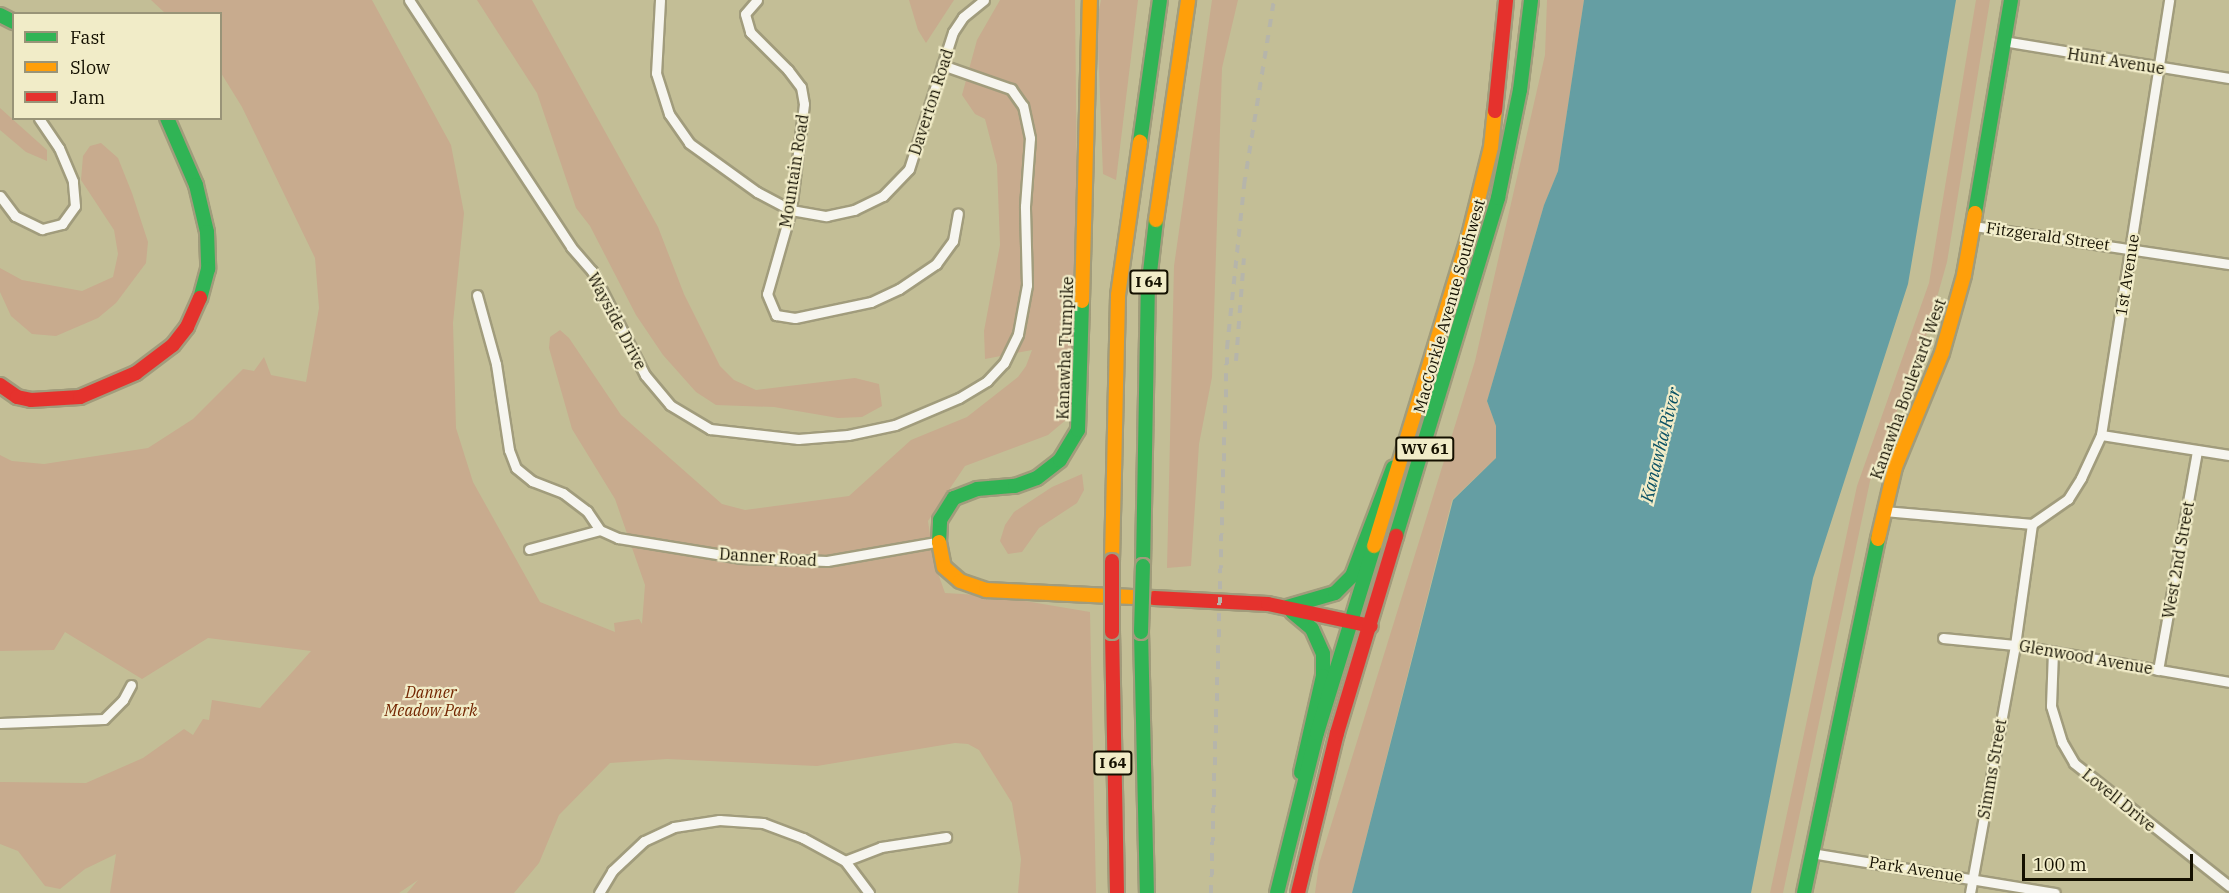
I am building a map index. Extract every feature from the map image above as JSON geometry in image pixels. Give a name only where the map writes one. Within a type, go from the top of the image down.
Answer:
[{"type":"main road","name":"Kanawha Turnpike","points":[[936,542],[940,520],[954,498],[1037,478],[1060,460],[1078,430],[1089,0]]},
{"type":"main road","name":"I 64","points":[[1116,893],[1112,561],[1118,295],[1160,0]]},
{"type":"main road","name":"I 64","points":[[1147,893],[1141,633],[1148,290],[1172,91],[1188,0]]},
{"type":"main road","name":"MacCorkle Avenue Southwest","points":[[1277,893],[1300,793],[1469,236],[1491,147],[1506,0]]},
{"type":"main road","name":"MacCorkle Avenue Southwest","points":[[1298,893],[1336,733],[1371,626],[1498,198],[1520,90],[1530,0]]},
{"type":"main road","name":"Kanawha Boulevard West","points":[[1803,893],[1895,467],[1957,307],[1974,226],[2011,0]]},
{"type":"main road","points":[[0,385],[17,397],[31,400],[80,397],[136,373],[173,345],[187,327],[196,311],[208,269],[207,232],[196,185],[168,120]]},
{"type":"main road","points":[[1285,607],[1335,593],[1352,576],[1384,486],[1404,448]]},
{"type":"main road","points":[[936,542],[945,567],[953,576],[972,588],[1285,607],[1371,626]]},
{"type":"main road","points":[[1285,607],[1312,629],[1323,654],[1323,676],[1301,766],[1300,793]]},
{"type":"street","name":"Wayside Drive","points":[[408,0],[571,247],[603,288],[611,312],[645,375],[670,405],[687,418],[710,429],[798,439],[848,435],[895,425],[959,398],[987,381],[1004,363],[1018,334],[1027,285],[1025,206],[1030,138],[1023,106],[1011,89],[942,65]]},
{"type":"street","name":"Daverton Road","points":[[660,0],[656,73],[669,114],[689,143],[709,160],[791,210],[826,216],[854,210],[883,196],[909,169],[953,32],[963,17],[984,0]]},
{"type":"street","name":"Mountain Road","points":[[757,0],[745,14],[750,32],[788,69],[801,87],[804,104],[791,210],[767,294],[776,315],[795,318],[871,302],[899,289],[936,264],[953,241],[958,213]]},
{"type":"street","name":"1st Avenue","points":[[2032,524],[2068,498],[2101,435],[2169,0]]},
{"type":"street","name":"Hunt Avenue","points":[[2003,41],[2229,78]]},
{"type":"street","points":[[0,196],[15,216],[42,229],[62,224],[75,206],[73,181],[58,148],[40,120]]},
{"type":"street","name":"Fitzgerald Street","points":[[1974,226],[2132,247],[2229,264]]},
{"type":"street","points":[[477,295],[496,364],[509,450],[516,468],[532,481],[563,494],[587,511],[600,530],[529,549]]},
{"type":"street","points":[[2101,435],[2229,455]]},
{"type":"street","name":"West 2nd Street","points":[[2158,670],[2197,450]]},
{"type":"street","points":[[1884,511],[2032,524],[2014,645]]},
{"type":"street","name":"Danner Road","points":[[600,530],[618,538],[741,558],[827,561],[936,542]]},
{"type":"street","name":"Glenwood Avenue","points":[[1943,638],[2053,651],[2229,682]]},
{"type":"street","name":"Simms Street","points":[[1970,893],[2014,645]]},
{"type":"street","name":"Lovell Drive","points":[[2053,651],[2050,706],[2062,742],[2074,763],[2229,886]]},
{"type":"street","points":[[0,723],[104,719],[123,700],[130,685]]},
{"type":"street","points":[[599,893],[612,871],[644,842],[674,827],[719,820],[763,823],[845,861],[869,893]]},
{"type":"street","points":[[845,861],[881,847],[946,837]]},
{"type":"street","name":"Park Avenue","points":[[1811,853],[2055,893]]},
{"type":"green space","name":"Danner Meadow Park","points":[[151,0],[372,0],[451,145],[464,213],[453,323],[456,428],[473,482],[540,602],[615,632],[614,623],[639,619],[642,624],[645,585],[615,499],[572,429],[549,348],[550,337],[560,330],[569,338],[621,415],[722,504],[745,510],[849,496],[911,440],[967,417],[1018,377],[1026,366],[1032,350],[985,359],[984,331],[1000,245],[997,165],[985,119],[975,114],[962,95],[977,40],[1000,0],[1075,0],[1078,298],[1067,419],[1048,435],[965,466],[928,521],[934,562],[945,593],[996,596],[1090,612],[1096,893],[1018,893],[1021,859],[1012,803],[979,750],[968,744],[955,743],[817,766],[667,759],[610,763],[559,815],[539,863],[514,893],[407,893],[418,880],[399,893],[110,893],[116,854],[85,869],[60,889],[45,886],[18,851],[0,844],[0,782],[86,783],[143,758],[184,729],[193,735],[203,719],[209,720],[212,700],[260,708],[311,651],[208,638],[142,679],[65,632],[54,650],[0,651],[0,455],[12,461],[44,464],[148,448],[193,419],[243,369],[254,371],[264,357],[271,375],[306,382],[319,308],[315,258],[242,107],[222,75],[222,12],[164,12]]},
{"type":"green space","points":[[477,0],[532,0],[658,227],[684,294],[720,366],[734,380],[756,390],[855,378],[879,384],[882,406],[862,417],[838,418],[774,407],[716,405],[696,392],[663,355],[636,315],[590,226],[576,208],[537,93]]},
{"type":"green space","points":[[909,0],[954,0],[926,43],[918,30]]},
{"type":"green space","points":[[1101,0],[1138,0],[1116,180],[1103,174],[1097,19]]},
{"type":"green space","points":[[1212,0],[1238,0],[1222,68],[1212,377],[1199,444],[1191,566],[1167,568],[1174,266]]},
{"type":"green space","points":[[1547,0],[1584,0],[1558,171],[1544,205],[1487,401],[1496,426],[1496,458],[1452,500],[1352,893],[1315,893],[1319,864],[1475,361],[1545,55]]},
{"type":"green space","points":[[1976,0],[1990,0],[1947,262],[1926,336],[1870,481],[1783,893],[1770,893],[1857,486],[1929,283]]},
{"type":"green space","points":[[0,108],[47,150],[47,161],[26,152],[0,130]]},
{"type":"green space","points":[[101,143],[118,158],[132,193],[148,242],[146,263],[116,303],[98,318],[56,336],[32,334],[11,316],[0,292],[0,268],[22,280],[82,291],[113,277],[118,254],[114,230],[81,180],[83,156],[90,146]]},
{"type":"green space","points":[[1082,474],[1084,490],[1077,503],[1039,528],[1022,552],[1008,554],[1000,541],[1005,525],[1014,512],[1052,487]]},
{"type":"water","name":"Kanawha River","points":[[1584,0],[1956,0],[1908,284],[1813,578],[1751,893],[1352,893],[1453,500],[1496,458],[1496,426],[1487,401],[1544,205],[1558,171]]},
{"type":"railway","points":[[1211,893],[1227,348],[1244,185],[1274,0]]},
{"type":"railway","points":[[1236,361],[1244,258]]},
{"type":"traffic: fast","points":[[1140,142],[1160,0]]},
{"type":"traffic: fast","points":[[1396,536],[1498,198],[1520,90],[1531,0]]},
{"type":"traffic: fast","points":[[1975,213],[2011,0]]},
{"type":"traffic: fast","points":[[0,15],[12,21]]},
{"type":"traffic: fast","points":[[168,120],[196,185],[207,232],[208,269],[200,298]]},
{"type":"traffic: fast","points":[[1143,566],[1148,290],[1156,220]]},
{"type":"traffic: fast","points":[[939,542],[940,520],[954,498],[977,489],[1015,486],[1037,478],[1060,460],[1078,430],[1082,301]]},
{"type":"traffic: fast","points":[[1287,607],[1335,593],[1352,576],[1393,468]]},
{"type":"traffic: fast","points":[[1804,893],[1878,539]]},
{"type":"traffic: fast","points":[[1277,893],[1317,733],[1374,546]]},
{"type":"traffic: fast","points":[[1141,632],[1143,566]]},
{"type":"traffic: fast","points":[[1292,612],[1312,629],[1323,654],[1323,676],[1301,773]]},
{"type":"traffic: fast","points":[[1141,632],[1147,893]]},
{"type":"traffic: slow","points":[[1082,301],[1090,0]]},
{"type":"traffic: slow","points":[[1156,220],[1188,0]]},
{"type":"traffic: slow","points":[[1374,546],[1469,236],[1491,147],[1495,111]]},
{"type":"traffic: slow","points":[[1112,561],[1118,295],[1140,142]]},
{"type":"traffic: slow","points":[[1878,539],[1895,467],[1942,353],[1964,275],[1975,213]]},
{"type":"traffic: slow","points":[[939,542],[944,567],[960,581],[986,590],[1154,598]]},
{"type":"traffic: jam","points":[[1495,111],[1506,0]]},
{"type":"traffic: jam","points":[[0,385],[17,397],[31,400],[80,397],[136,373],[173,345],[187,327],[200,298]]},
{"type":"traffic: jam","points":[[1298,893],[1337,733],[1396,536]]},
{"type":"traffic: jam","points":[[1112,561],[1112,632]]},
{"type":"traffic: jam","points":[[1154,598],[1268,604],[1371,626]]},
{"type":"traffic: jam","points":[[1112,632],[1117,893]]}]
